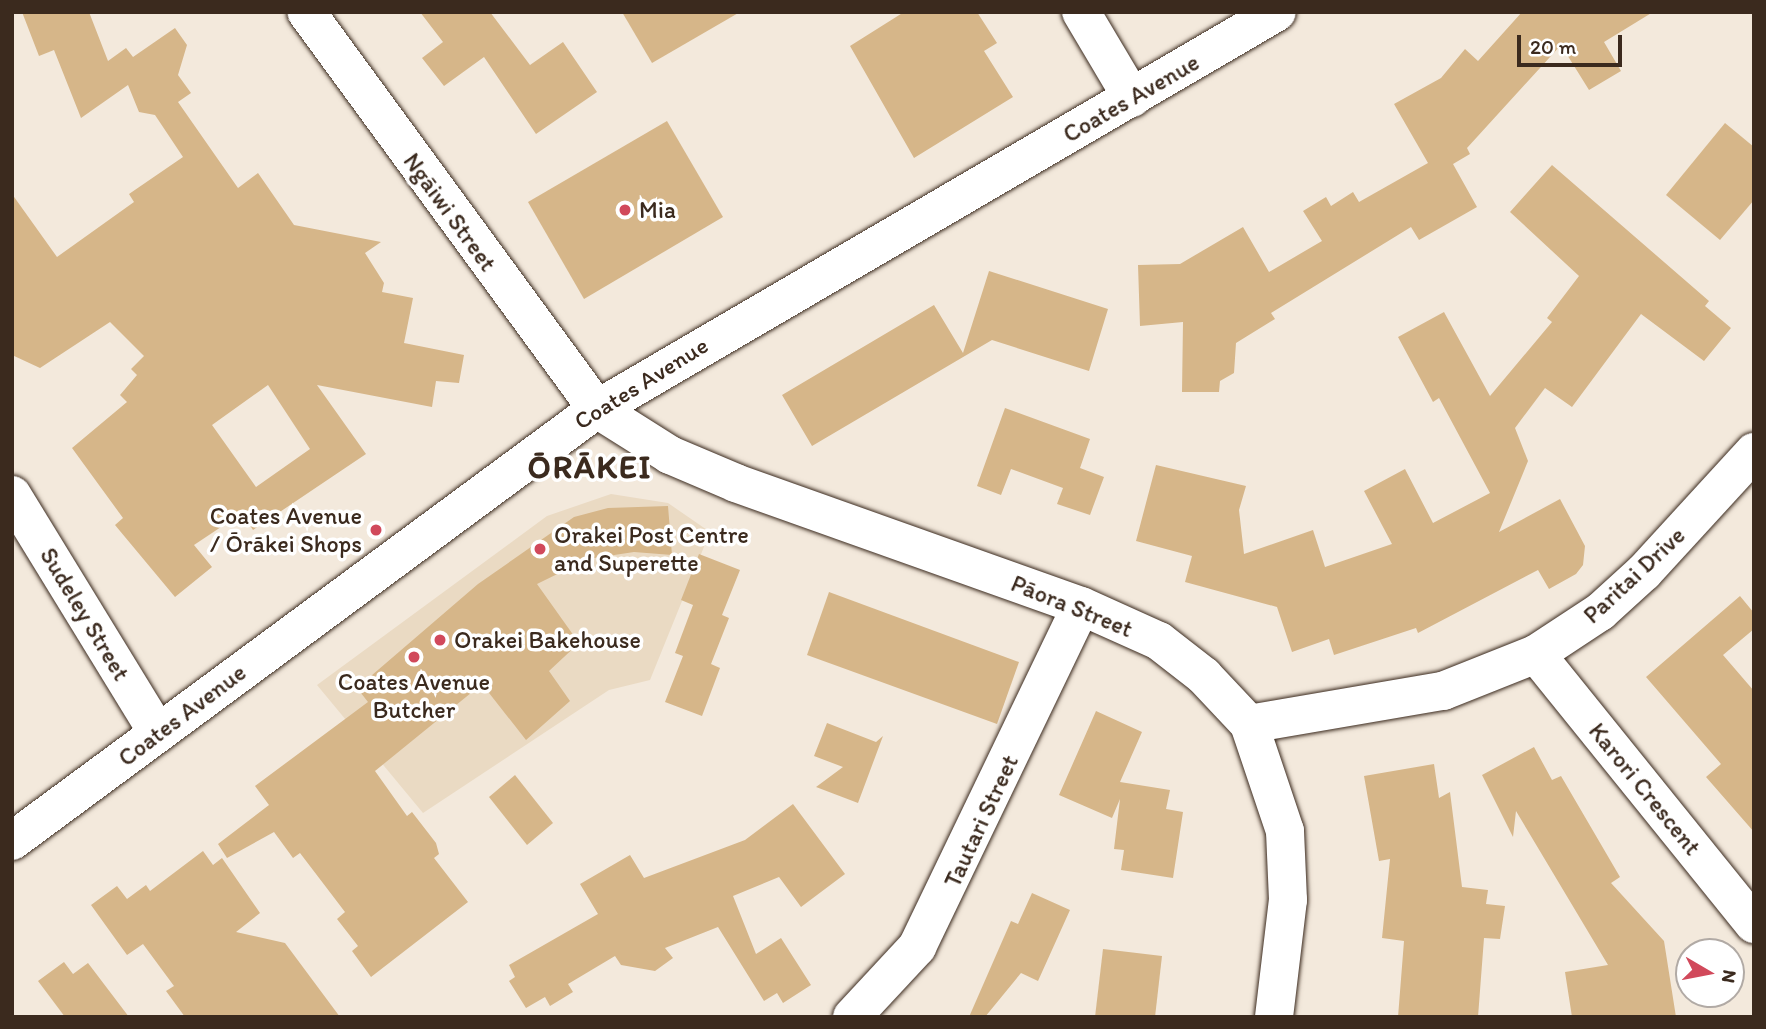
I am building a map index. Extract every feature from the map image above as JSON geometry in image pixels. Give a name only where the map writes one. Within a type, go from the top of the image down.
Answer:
[{"type":"street","name":"Ngāiwi Street","points":[[306,12],[597,409]]},
{"type":"street","points":[[1081,12],[1132,98]]},
{"type":"street","name":"Coates Avenue","points":[[12,841],[597,409],[1277,12]]},
{"type":"street","name":"Pāora Street","points":[[597,409],[670,455],[736,484],[1081,606],[1159,641],[1204,676],[1249,724],[1285,831],[1288,900],[1274,1017]]},
{"type":"street","name":"Paritai Drive","points":[[1249,724],[1443,691],[1496,675],[1536,654],[1600,612],[1644,572],[1754,452]]},
{"type":"street","name":"Sudeley Street","points":[[12,495],[158,733]]},
{"type":"street","name":"Tautari Street","points":[[852,1017],[917,947],[1081,606]]},
{"type":"street","name":"Karori Crescent","points":[[1536,654],[1754,924]]},
{"type":"shaded area","points":[[611,494],[668,503],[710,532],[650,680],[609,690],[423,813],[317,685],[547,516]]},
{"type":"building","points":[[22,12],[89,12],[108,61],[126,48],[133,57],[175,28],[187,45],[178,75],[191,93],[178,102],[238,188],[258,173],[294,225],[381,242],[365,253],[384,283],[382,292],[413,298],[404,343],[464,355],[459,383],[436,381],[432,407],[317,385],[366,454],[253,530],[242,513],[194,545],[212,567],[175,597],[115,525],[123,518],[72,448],[127,402],[120,395],[137,375],[131,369],[144,356],[110,322],[40,368],[12,355],[12,194],[57,257],[134,202],[129,194],[183,157],[155,115],[139,112],[128,85],[81,118],[54,50],[39,56]],"holes":[[[268,385],[310,449],[256,487],[212,425]]]},
{"type":"building","points":[[420,12],[490,12],[530,65],[563,42],[597,92],[536,134],[484,57],[444,86],[422,58],[443,42]]},
{"type":"building","points":[[622,12],[740,12],[652,63]]},
{"type":"building","points":[[904,12],[977,12],[997,43],[984,51],[1013,97],[914,158],[850,46]]},
{"type":"building","points":[[1522,12],[1653,12],[1604,42],[1621,71],[1589,90],[1561,45],[1467,148],[1470,154],[1453,164],[1477,207],[1419,240],[1411,227],[1271,313],[1275,319],[1236,343],[1234,373],[1220,381],[1219,392],[1182,392],[1183,322],[1140,326],[1138,265],[1180,264],[1243,227],[1269,272],[1322,241],[1303,211],[1326,197],[1331,206],[1353,192],[1359,202],[1428,163],[1394,104],[1441,78],[1465,49],[1478,61]]},
{"type":"building","name":"Mia","points":[[667,121],[723,217],[584,299],[528,202]]},
{"type":"building","points":[[1725,123],[1754,147],[1754,200],[1720,240],[1666,195]]},
{"type":"building","points":[[1552,165],[1709,301],[1705,306],[1731,328],[1704,361],[1641,314],[1572,407],[1545,388],[1515,428],[1528,461],[1499,532],[1560,499],[1585,546],[1583,565],[1576,574],[1549,589],[1538,570],[1418,633],[1416,628],[1334,655],[1329,639],[1292,652],[1277,607],[1185,582],[1192,556],[1136,541],[1156,465],[1246,486],[1239,510],[1244,554],[1313,530],[1325,567],[1392,544],[1364,491],[1405,469],[1433,523],[1490,493],[1439,398],[1433,402],[1398,337],[1444,312],[1490,396],[1552,322],[1547,318],[1579,276],[1510,212]]},
{"type":"building","points":[[989,271],[1108,309],[1089,371],[992,340],[812,446],[782,395],[934,305],[963,353]]},
{"type":"building","points":[[1005,408],[1090,439],[1080,468],[1104,477],[1090,515],[1057,504],[1063,488],[1011,469],[1001,495],[977,486]]},
{"type":"building","points":[[668,506],[672,555],[634,552],[588,559],[537,584],[579,643],[549,671],[570,701],[526,740],[482,684],[375,771],[407,816],[412,812],[436,843],[439,854],[434,858],[468,902],[371,977],[352,951],[358,946],[337,919],[345,912],[300,853],[293,858],[274,832],[227,858],[218,844],[269,805],[255,786],[368,702],[357,688],[478,584],[574,517],[608,508]]},
{"type":"building","points":[[699,554],[740,570],[722,615],[729,618],[711,664],[720,668],[702,716],[665,702],[683,656],[675,653],[693,605],[681,600]]},
{"type":"building","points":[[829,592],[1019,662],[997,724],[807,655]]},
{"type":"building","points":[[1740,596],[1754,613],[1754,629],[1723,655],[1754,691],[1754,832],[1706,777],[1721,764],[1646,677]]},
{"type":"building","points":[[1096,711],[1142,732],[1120,782],[1170,790],[1166,809],[1183,812],[1173,878],[1121,870],[1124,850],[1114,849],[1120,799],[1112,818],[1059,795]]},
{"type":"building","points":[[827,723],[876,742],[883,736],[858,803],[816,787],[843,767],[814,756]]},
{"type":"building","points":[[1534,747],[1552,780],[1561,776],[1620,877],[1611,883],[1664,941],[1676,1017],[1572,1017],[1565,972],[1608,965],[1516,811],[1513,837],[1482,775]]},
{"type":"building","points":[[1434,764],[1439,798],[1450,792],[1462,887],[1488,890],[1486,904],[1505,906],[1500,939],[1484,938],[1478,1017],[1398,1017],[1404,941],[1382,938],[1390,859],[1379,861],[1364,776]]},
{"type":"building","points":[[515,775],[553,823],[527,845],[489,797]]},
{"type":"building","points":[[793,804],[845,874],[801,907],[779,877],[733,896],[756,954],[781,938],[811,985],[783,1003],[777,993],[764,1001],[718,927],[665,948],[673,958],[655,971],[621,965],[615,956],[568,984],[573,992],[550,1006],[545,997],[526,1008],[509,981],[515,977],[509,965],[598,914],[580,884],[630,855],[644,878],[745,840]]},
{"type":"building","points":[[203,851],[213,865],[222,858],[260,913],[236,932],[285,943],[340,1017],[185,1017],[166,991],[174,986],[143,944],[127,955],[91,905],[117,886],[127,899],[146,885],[150,891]]},
{"type":"building","points":[[1032,893],[1070,910],[1038,981],[1021,973],[985,1017],[969,1017],[1011,921],[1018,924]]},
{"type":"building","points":[[1103,949],[1162,956],[1155,1017],[1095,1017]]},
{"type":"building","points":[[64,962],[73,974],[88,963],[129,1017],[65,1017],[38,981]]},
{"type":"place","name":"Mia","points":[[625,210]]},
{"type":"place","name":"Coates Avenue / Ōrākei Shops","points":[[376,530]]},
{"type":"place","name":"Orakei Post Centre and Superette","points":[[540,549]]},
{"type":"place","name":"Orakei Bakehouse","points":[[440,640]]},
{"type":"place","name":"Coates Avenue Butcher","points":[[414,657]]},
{"type":"district","name":"ŌRĀKEI","points":[[590,467]]}]
